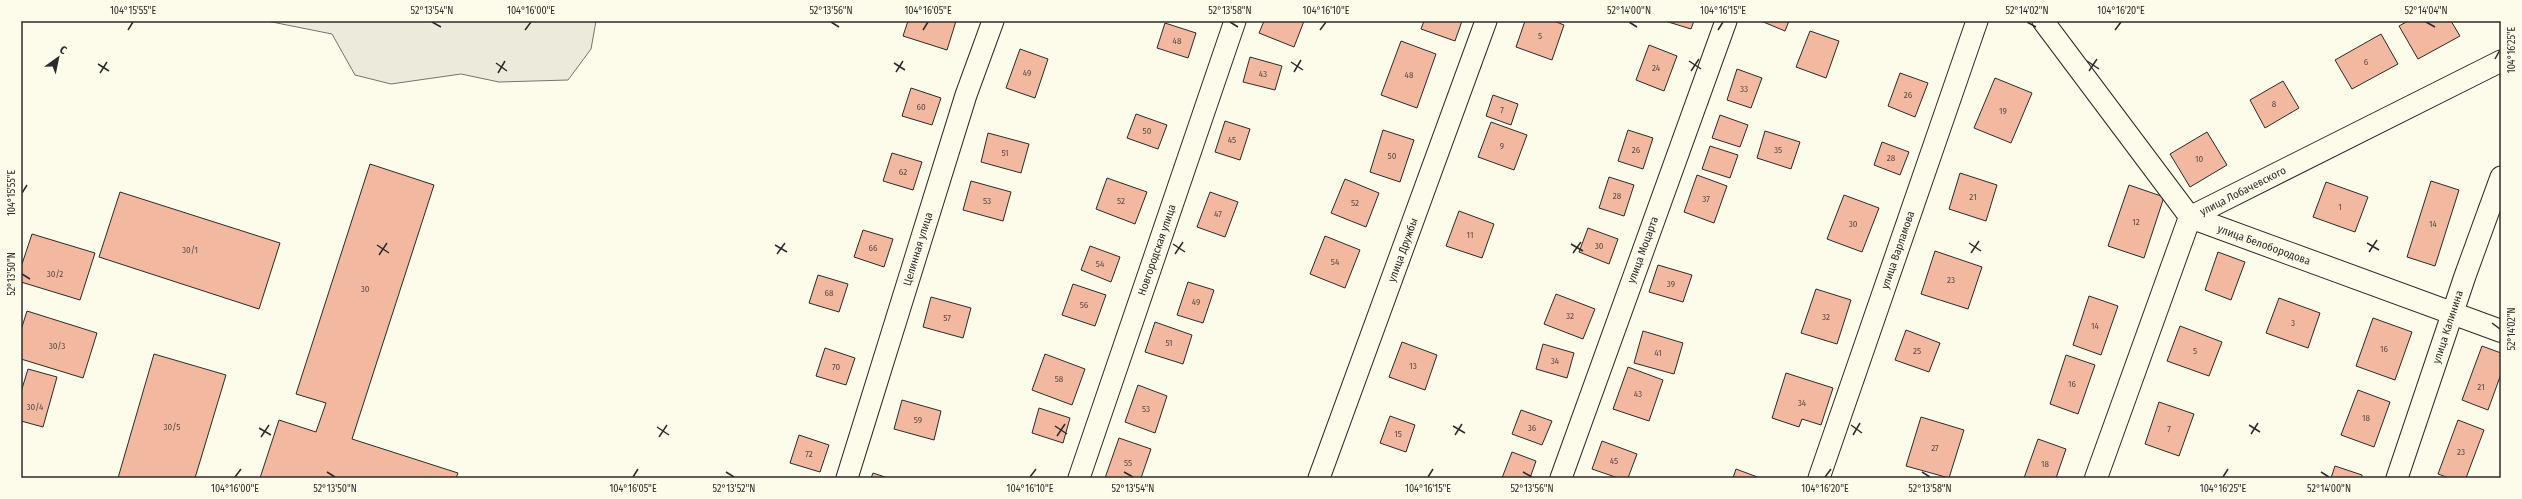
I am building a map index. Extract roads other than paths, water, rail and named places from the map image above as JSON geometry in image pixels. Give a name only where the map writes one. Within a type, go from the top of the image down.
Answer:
[{"type":"street","name":"Целинная улица","points":[[847,478],[964,99],[993,21]]},
{"type":"street","name":"Новгородская улица","points":[[1079,478],[1235,21]]},
{"type":"street","name":"улица Дружбы","points":[[1319,478],[1486,21]]},
{"type":"street","name":"улица Моцарта","points":[[1561,478],[1726,21]]},
{"type":"street","name":"улица Варламова","points":[[1819,478],[1977,21]]},
{"type":"street","points":[[2043,21],[2190,217]]},
{"type":"street","name":"улица Лобачевского","points":[[2096,478],[2190,217],[2501,61]]},
{"type":"street","name":"улица Калинина","points":[[2397,478],[2452,313],[2501,177]]},
{"type":"street","name":"улица Белобородова","points":[[2190,217],[2501,331]]}]
